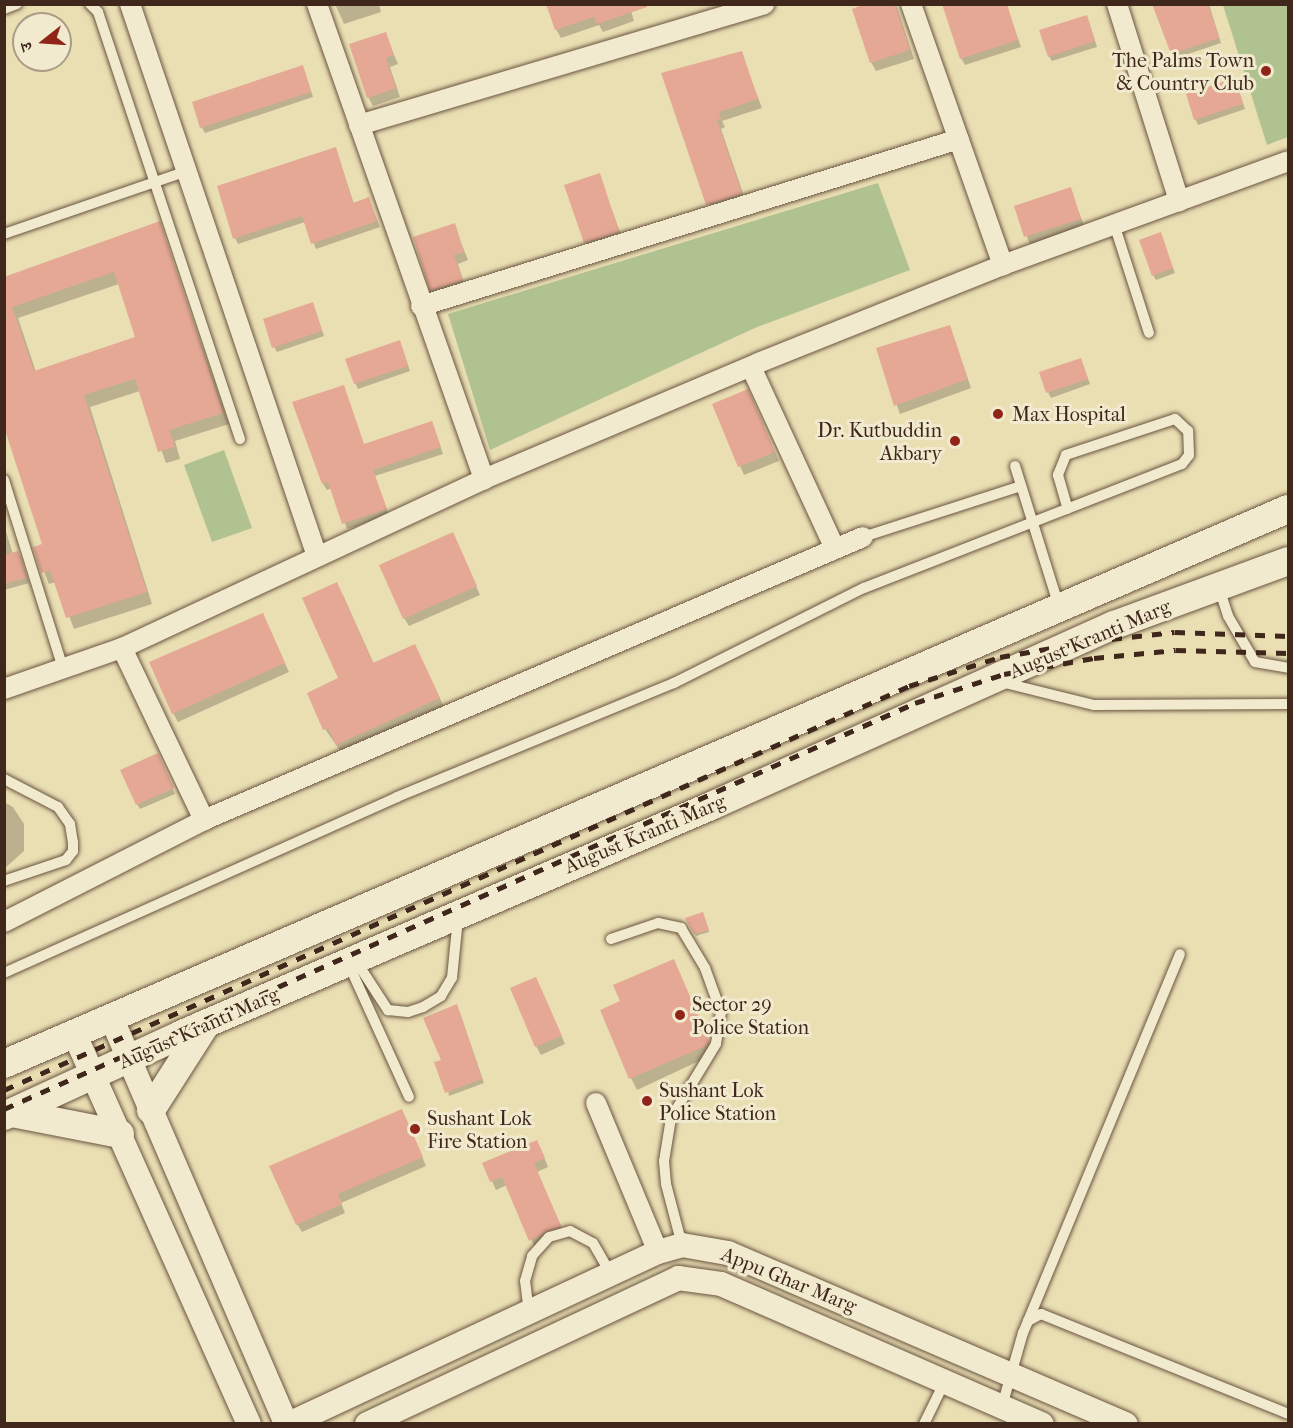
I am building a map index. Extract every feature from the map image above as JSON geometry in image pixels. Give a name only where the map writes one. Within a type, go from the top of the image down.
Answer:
[{"type":"main road","name":"August Kranti Marg","points":[[4,1064],[1288,509]]},
{"type":"main road","name":"August Kranti Marg","points":[[8,1114],[206,1024],[1114,625],[1288,561]]},
{"type":"main road","points":[[151,1110],[206,1024]]},
{"type":"main road","points":[[8,1114],[120,1134]]},
{"type":"street","points":[[130,4],[317,556]]},
{"type":"street","points":[[317,4],[484,479]]},
{"type":"street","points":[[359,125],[764,4]]},
{"type":"street","points":[[911,4],[1003,265]]},
{"type":"street","points":[[1117,4],[1179,201]]},
{"type":"street","points":[[422,306],[959,139]]},
{"type":"street","points":[[4,689],[64,671],[122,648],[484,479],[751,367],[1003,265],[1288,161]]},
{"type":"street","points":[[751,367],[835,549]]},
{"type":"street","points":[[4,922],[204,820],[863,537]]},
{"type":"street","points":[[122,648],[204,820]]},
{"type":"street","points":[[111,1017],[288,1424]]},
{"type":"street","points":[[74,1033],[249,1424]]},
{"type":"street","points":[[596,1103],[658,1252]]},
{"type":"street","points":[[367,1424],[678,1278],[682,1245]]},
{"type":"street","name":"Appu Ghar Marg","points":[[288,1424],[658,1252],[682,1245],[728,1253],[1012,1373],[1126,1424]]},
{"type":"street","name":"Appu Ghar Marg","points":[[678,1278],[721,1284],[1042,1424]]},
{"type":"lane","points":[[4,9],[17,4]]},
{"type":"lane","points":[[90,4],[98,12],[240,439]]},
{"type":"lane","points":[[4,234],[187,171]]},
{"type":"lane","points":[[1114,226],[1149,333]]},
{"type":"lane","points":[[4,973],[386,801],[674,683],[864,588],[1182,464],[1189,455],[1188,431],[1175,419],[1066,455],[1058,475],[1068,508]]},
{"type":"lane","points":[[1015,466],[1031,523],[1060,609]]},
{"type":"lane","points":[[4,480],[64,671]]},
{"type":"lane","points":[[863,537],[1021,486]]},
{"type":"lane","points":[[1219,587],[1228,616],[1255,662],[1288,668]]},
{"type":"lane","points":[[994,679],[1094,705],[1288,704]]},
{"type":"lane","points":[[4,779],[58,807],[73,834],[73,851],[66,860],[4,881]]},
{"type":"lane","points":[[352,961],[388,1010],[408,1012],[423,1007],[441,996],[452,978],[458,915]]},
{"type":"lane","points":[[611,939],[658,923],[681,928],[705,968],[721,1012],[716,1044],[671,1118],[664,1161],[666,1184],[682,1245]]},
{"type":"lane","points":[[1002,1406],[1028,1321],[1180,954]]},
{"type":"lane","points":[[352,961],[408,1097]]},
{"type":"lane","points":[[529,1313],[525,1281],[532,1256],[549,1238],[570,1231],[593,1243],[611,1274]]},
{"type":"lane","points":[[1028,1321],[1034,1316],[1050,1315],[1288,1414]]},
{"type":"lane","points":[[924,1424],[945,1381]]},
{"type":"green space","name":"The Palms Town & Country Club","points":[[1223,5],[1288,5],[1288,137],[1267,145]]},
{"type":"green space","points":[[878,183],[910,270],[757,327],[490,450],[448,314]]},
{"type":"green space","points":[[224,450],[252,528],[212,542],[184,465]]},
{"type":"building","points":[[546,4],[646,4],[647,7],[597,24],[594,17],[555,30]]},
{"type":"building","points":[[865,4],[895,4],[910,50],[870,63],[852,9]]},
{"type":"building","points":[[942,4],[1007,4],[1018,40],[960,59]]},
{"type":"building","points":[[1152,4],[1208,4],[1219,38],[1171,54]]},
{"type":"building","points":[[1087,15],[1095,41],[1048,57],[1039,30]]},
{"type":"building","points":[[386,32],[394,55],[386,58],[396,88],[367,98],[349,44]]},
{"type":"building","points":[[742,51],[758,99],[719,112],[721,119],[717,120],[742,194],[706,205],[661,73]]},
{"type":"building","points":[[303,65],[311,92],[200,128],[192,102]]},
{"type":"building","points":[[1235,78],[1243,104],[1194,120],[1186,94]]},
{"type":"building","points":[[336,147],[353,203],[369,197],[377,221],[311,244],[302,216],[233,239],[217,186]]},
{"type":"building","points":[[600,173],[619,232],[584,243],[564,185]]},
{"type":"building","points":[[1071,187],[1081,219],[1024,237],[1014,206]]},
{"type":"building","points":[[160,221],[223,413],[169,430],[175,447],[158,452],[135,379],[84,395],[147,592],[66,618],[50,570],[41,573],[33,547],[42,544],[4,427],[4,277]],"holes":[[[114,272],[135,337],[34,371],[12,307]]]},
{"type":"building","points":[[455,223],[464,252],[454,255],[463,280],[430,291],[413,237]]},
{"type":"building","points":[[1161,232],[1173,268],[1152,276],[1139,240]]},
{"type":"building","points":[[313,302],[322,331],[272,348],[263,319]]},
{"type":"building","points":[[950,325],[968,379],[894,406],[876,348]]},
{"type":"building","points":[[400,340],[408,366],[354,384],[345,359]]},
{"type":"building","points":[[1081,358],[1088,379],[1046,393],[1039,372]]},
{"type":"building","points":[[344,385],[364,444],[432,421],[441,447],[373,470],[387,509],[342,524],[328,482],[322,484],[292,402]]},
{"type":"building","points":[[748,389],[775,452],[738,467],[712,404]]},
{"type":"building","points":[[453,532],[477,586],[403,619],[379,565]]},
{"type":"building","points":[[18,551],[27,578],[4,584],[4,555]]},
{"type":"building","points":[[337,582],[373,663],[415,644],[440,698],[336,745],[328,728],[323,730],[307,693],[338,678],[302,598]]},
{"type":"building","points":[[263,613],[285,663],[172,714],[149,662]]},
{"type":"building","points":[[158,753],[174,788],[136,805],[120,770]]},
{"type":"building","points":[[703,912],[709,930],[694,934],[685,918]]},
{"type":"building","name":"Sector 29 Police Station","points":[[674,959],[709,1041],[706,1046],[629,1079],[600,1010],[620,1001],[613,985]]},
{"type":"building","points":[[536,977],[562,1036],[535,1047],[510,988]]},
{"type":"building","points":[[457,1004],[482,1079],[445,1093],[434,1062],[441,1060],[423,1018]]},
{"type":"building","points":[[402,1109],[423,1157],[338,1194],[342,1204],[296,1225],[269,1166]]},
{"type":"building","points":[[537,1140],[545,1158],[534,1163],[561,1226],[529,1241],[502,1177],[490,1182],[482,1163]]},
{"type":"railway","points":[[4,1090],[909,686],[1000,657],[1092,641],[1175,632],[1288,636]]},
{"type":"railway","points":[[4,1109],[915,703],[1004,674],[1094,658],[1176,650],[1288,653]]},
{"type":"place","name":"The Palms Town & Country Club","points":[[1266,71]]},
{"type":"place","name":"Max Hospital","points":[[998,414]]},
{"type":"place","name":"Dr. Kutbuddin Akbary","points":[[955,441]]},
{"type":"place","name":"Sector 29 Police Station","points":[[680,1015]]},
{"type":"place","name":"Sushant Lok Police Station","points":[[647,1101]]},
{"type":"place","name":"Sushant Lok Fire Station","points":[[415,1129]]}]
